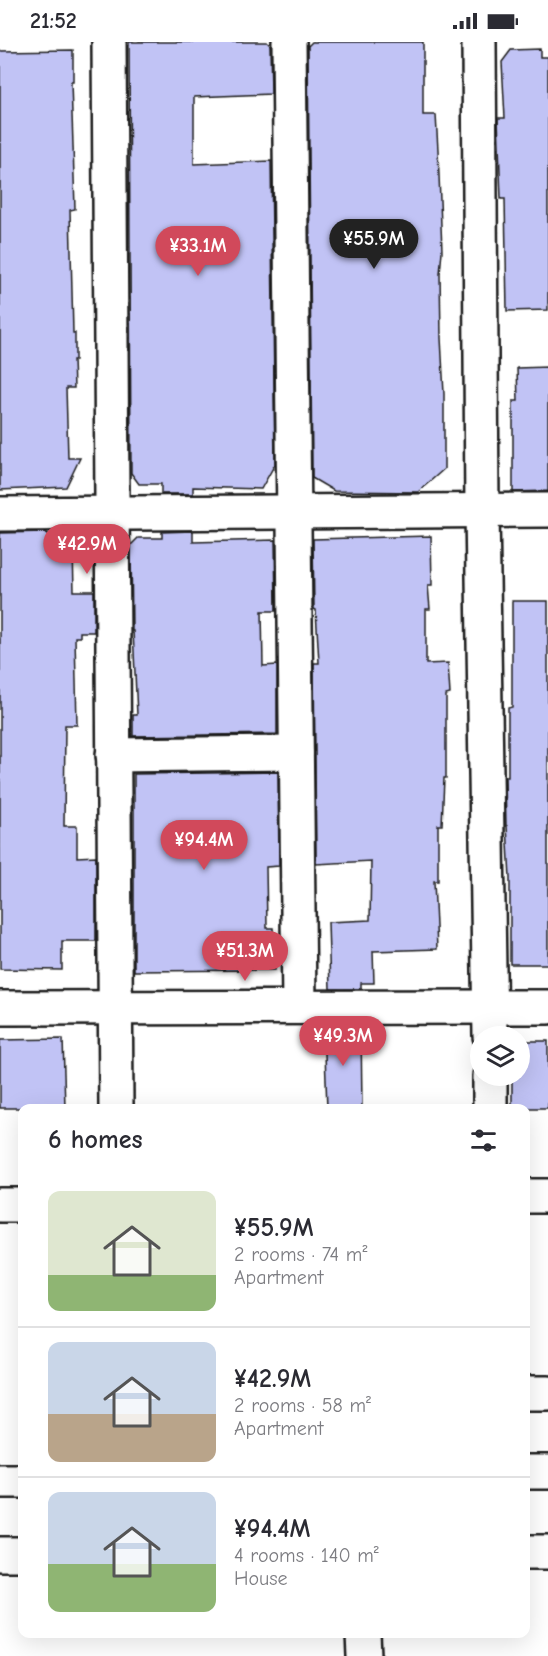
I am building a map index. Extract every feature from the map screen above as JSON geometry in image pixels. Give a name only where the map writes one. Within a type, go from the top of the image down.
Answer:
[{"type":"street","points":[[109,42],[116,1104]]},
{"type":"street","points":[[289,42],[299,1007]]},
{"type":"street","points":[[479,42],[482,512],[490,1022]]},
{"type":"street","points":[[0,514],[548,510]]},
{"type":"street","points":[[113,755],[296,753]]},
{"type":"street","points":[[0,1008],[299,1007],[490,1022],[548,1007]]},
{"type":"street","points":[[490,1086],[490,1104]]},
{"type":"street","points":[[530,1196],[548,1196]]},
{"type":"street","points":[[0,1205],[18,1205]]},
{"type":"street","points":[[530,1393],[548,1393]]},
{"type":"street","points":[[530,1472],[548,1472]]},
{"type":"street","points":[[0,1481],[18,1481]]},
{"type":"street","points":[[530,1552],[548,1552]]},
{"type":"street","points":[[0,1554],[18,1554]]},
{"type":"street","points":[[363,1638],[364,1656]]},
{"type":"building","points":[[129,42],[267,42],[270,45],[271,94],[194,97],[194,164],[271,161],[275,464],[261,489],[193,487],[193,494],[161,494],[161,484],[139,484],[131,473]]},
{"type":"building","points":[[312,42],[423,42],[423,115],[436,115],[438,150],[442,251],[440,274],[444,469],[418,492],[334,491],[312,478],[308,46]]},
{"type":"building","points":[[540,49],[540,57],[548,57],[548,310],[507,311],[505,199],[501,199],[498,118],[505,118],[502,62],[511,50]]},
{"type":"building","points":[[73,50],[73,82],[71,82],[75,209],[70,210],[75,360],[73,360],[74,388],[66,388],[68,458],[80,458],[66,487],[0,490],[0,51]]},
{"type":"building","points":[[548,367],[548,491],[513,492],[513,401],[518,401],[517,368]]},
{"type":"building","points":[[193,531],[193,542],[275,540],[276,611],[262,611],[263,666],[277,665],[277,734],[133,736],[133,715],[137,715],[132,631],[131,545],[138,538],[162,538],[162,532]]},
{"type":"building","points":[[45,532],[73,550],[74,591],[94,591],[94,632],[80,632],[80,637],[75,637],[77,725],[65,725],[64,826],[77,826],[77,857],[96,856],[96,941],[62,941],[62,970],[0,969],[0,533]]},
{"type":"building","points":[[431,536],[432,585],[428,585],[430,609],[426,609],[426,664],[448,663],[450,694],[446,695],[446,778],[444,778],[442,825],[438,825],[438,881],[434,881],[437,949],[373,951],[374,983],[361,983],[361,989],[330,989],[328,922],[370,920],[371,861],[316,864],[314,663],[319,663],[316,610],[314,609],[313,539]]},
{"type":"building","points":[[512,601],[548,601],[548,964],[510,964],[510,878],[505,777],[508,777],[508,708],[512,707]]},
{"type":"building","points":[[278,772],[279,866],[266,867],[267,928],[273,928],[275,970],[134,971],[134,774]]},
{"type":"building","points":[[324,1026],[361,1026],[362,1104],[327,1104]]},
{"type":"building","points":[[63,1039],[65,1104],[18,1104],[18,1108],[0,1108],[0,1040]]},
{"type":"building","points":[[530,1041],[548,1041],[548,1108],[530,1108],[530,1104],[512,1104],[512,1086],[530,1086]]}]
